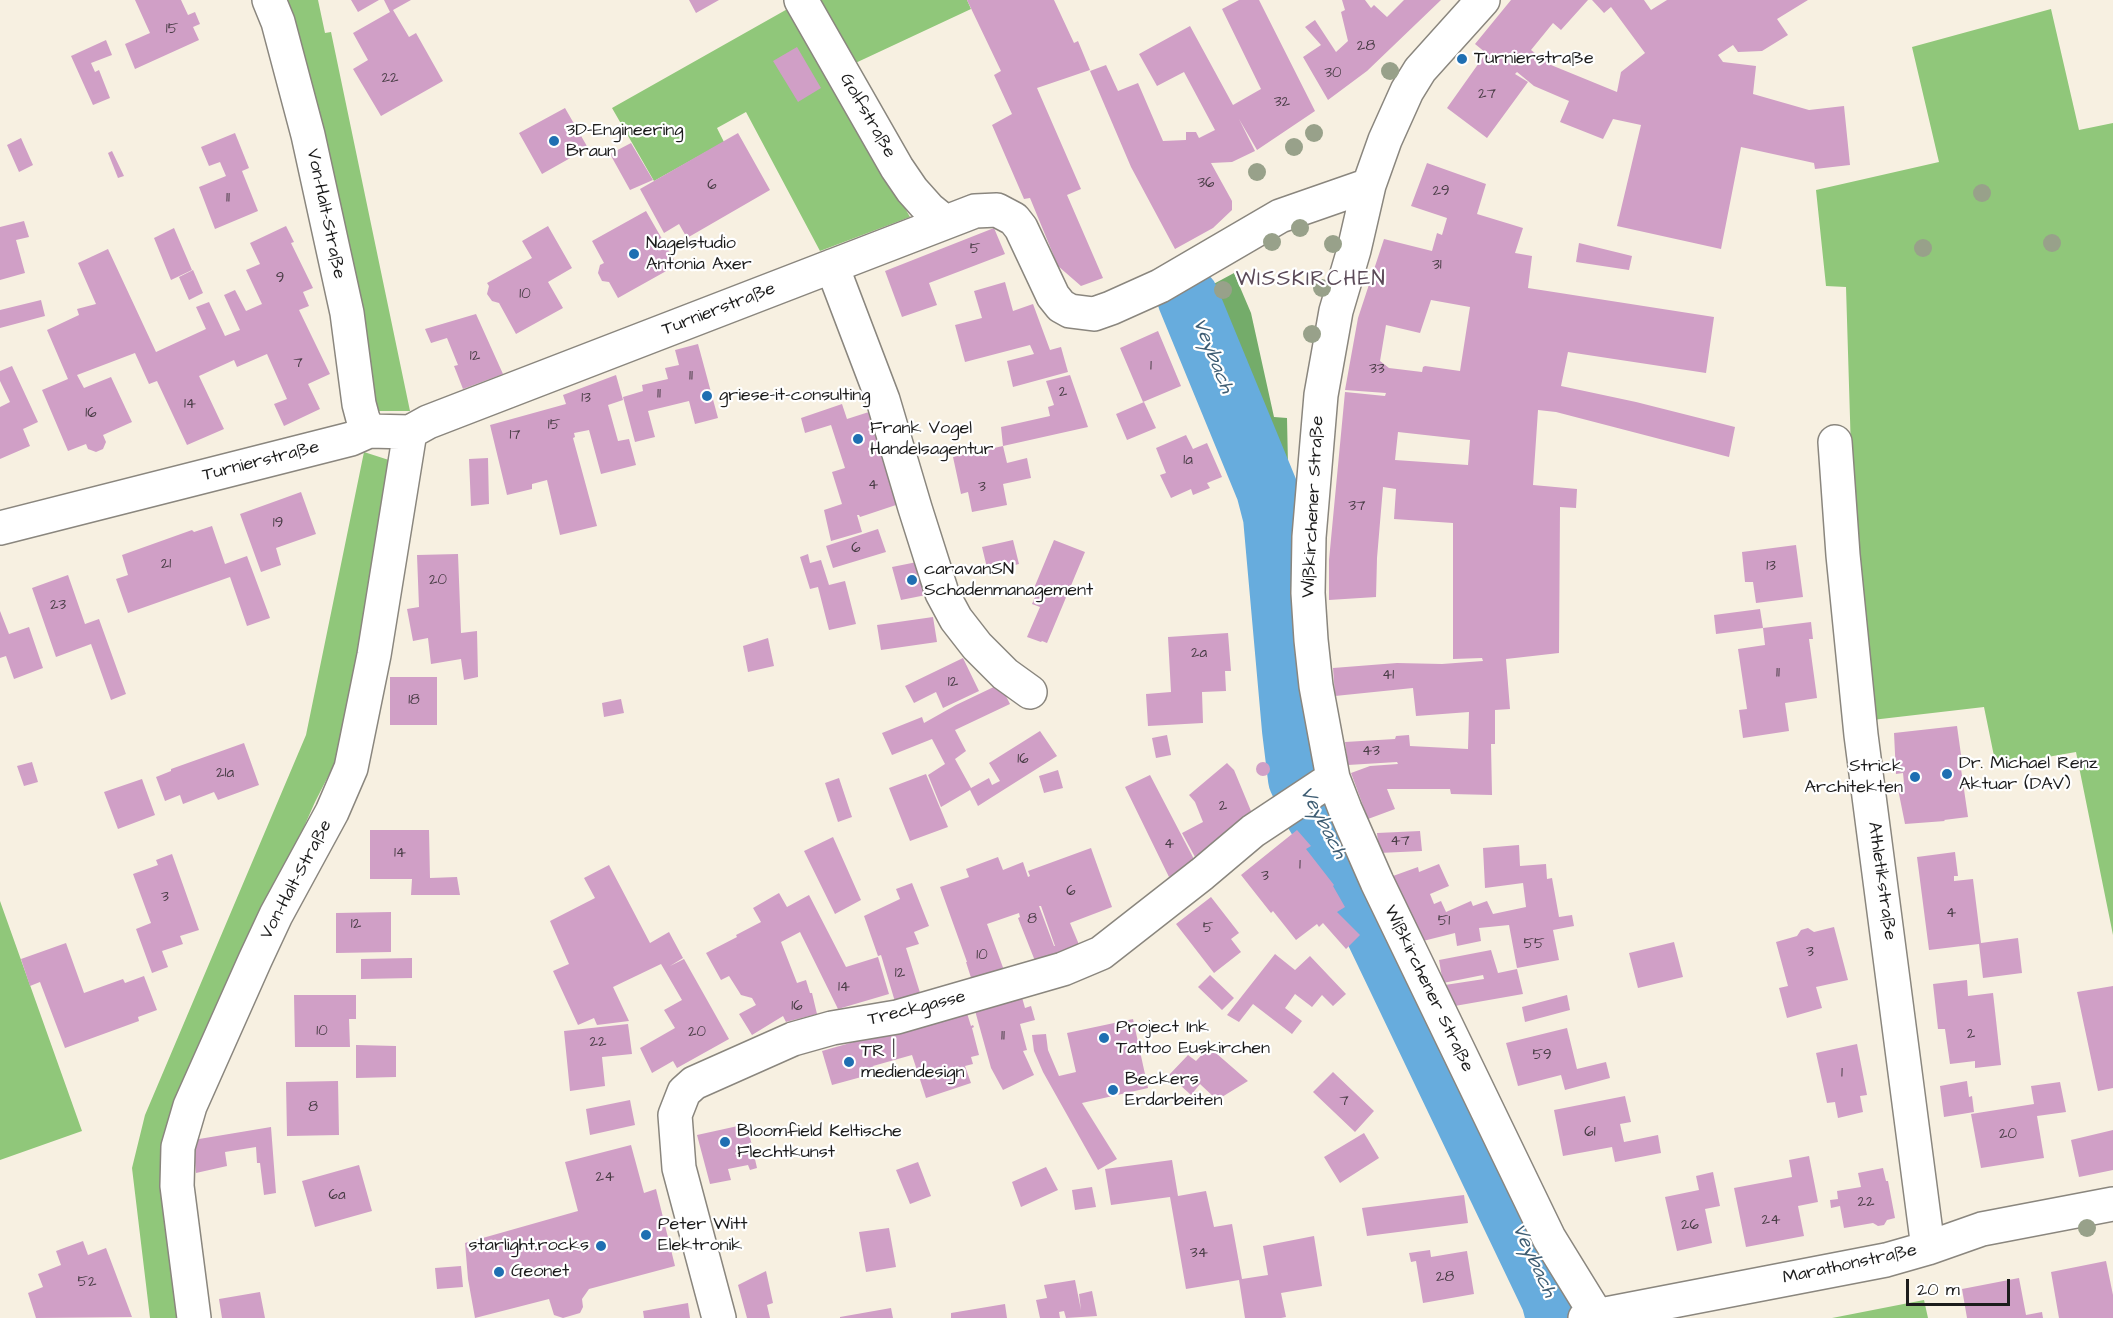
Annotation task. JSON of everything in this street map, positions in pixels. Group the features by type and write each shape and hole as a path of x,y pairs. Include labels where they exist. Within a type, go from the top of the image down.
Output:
{"street":[{"name":"Von-Halt-Straße","path":"269,0 278,22 308,135 346,313 359,405 369,431"},
{"name":"Golfstraße","path":"801,0 897,168 912,190 929,209 945,222"},
{"name":"Wißkirchener Straße","path":"1483,0 1420,70 1407,91 1385,140 1369,185 1354,250 1336,311 1321,395 1309,537 1308,593 1316,686 1314,791 1345,809 1377,882 1549,1238 1591,1317"},
{"name":"Turnierstraße","path":"0,528 351,439 369,431 406,432 975,211 987,209 1007,213 1021,228 1053,296 1061,306 1070,311 1094,314 1174,278 1280,216 1369,185"},
{"path":"832,266 883,400 942,593 956,619 977,646 1005,674 1030,692"},
{"name":"Von-Halt-Straße","path":"194,1318 177,1186 178,1147 190,1106 255,960 276,915 332,812 351,768 376,645 406,432"},
{"name":"Athletikstraße","path":"1835,442 1843,555 1861,735 1928,1248"},
{"name":"Treckgasse","path":"719,1318 679,1168 675,1115 684,1092 694,1083 793,1039 832,1028 897,1017 1063,969 1101,953 1253,831 1314,791"},
{"name":"Marathonstraße","path":"1591,1317 1886,1260 1982,1229 2113,1204"}],"green space":[{"path":"288,0 318,0 325,33 331,32 410,411 373,411 304,64"},
{"path":"812,0 967,0 971,9 849,66"},
{"path":"791,7 910,217 820,251 746,112 717,128 724,142 654,181 612,108"},
{"path":"2051,9 2079,130 2113,123 2113,935 2076,752 1996,766 1984,707 1872,720 1854,549 1846,287 1826,286 1816,190 1939,162 1912,47"},
{"path":"1234,273 1251,313 1274,417 1287,418 1288,466 1277,467 1263,460 1215,336 1195,294"},
{"path":"364,452 392,461 341,751 315,802 178,1111 181,1318 150,1318 132,1168 145,1115 306,735"},
{"path":"0,901 82,1131 0,1160"},
{"path":"1924,1300 1928,1318 1832,1318"}],"building":[{"path":"135,0 181,0 188,15 195,12 200,24 193,27 199,40 135,69 125,44 150,33"},
{"path":"351,0 379,0 358,12"},
{"path":"384,0 411,0 393,10 409,37 416,33 443,81 381,116 353,69 368,60 353,33 390,12"},
{"path":"689,0 719,0 696,13"},
{"path":"967,0 1054,0 1074,43 1078,41 1090,70 1037,88 1081,189 1067,195 1103,278 1081,286 1058,266 1030,198 1024,199 992,125 1012,114 994,75 1001,71"},
{"path":"1239,0 1259,0 1315,111 1257,150 1239,119 1255,151 1232,162 1211,163 1232,201 1232,210 1213,228 1175,249 1131,167 1090,71 1106,65 1118,91 1138,83 1163,141 1186,140 1186,132 1196,132 1199,138 1215,130 1184,72 1157,86 1139,54 1190,26 1233,105 1261,89 1222,9"},
{"path":"1342,0 1365,0 1371,8 1374,5 1387,17 1404,0 1441,0 1367,71 1328,100 1303,57 1321,45 1305,27 1315,20 1336,52 1348,41 1341,12 1345,10"},
{"path":"1511,0 1588,0 1561,30 1553,23 1531,50 1551,65 1617,92 1621,72 1645,53 1611,7 1604,13 1592,0 1644,0 1651,10 1667,0 1808,0 1777,19 1788,35 1762,51 1738,52 1733,45 1718,55 1723,62 1756,66 1753,94 1809,110 1844,106 1850,165 1815,169 1814,163 1741,147 1721,249 1617,226 1641,125 1613,119 1603,139 1560,122 1569,101 1534,86 1517,72 1515,74 1528,82 1487,138 1447,108 1486,53 1475,44"},
{"path":"106,40 112,55 91,63 95,72 99,70 110,98 93,105 71,56"},
{"path":"797,47 821,88 798,102 773,61"},
{"path":"565,108 588,148 542,174 519,133"},
{"path":"235,133 249,168 242,171 258,211 215,229 199,187 226,176 220,162 209,166 201,147"},
{"path":"738,133 770,190 687,238 679,224 664,233 640,189"},
{"path":"21,138 33,165 19,172 7,145"},
{"path":"631,143 653,180 630,190 610,154"},
{"path":"112,151 124,176 118,178 108,153"},
{"path":"1427,163 1486,184 1477,214 1523,228 1515,253 1532,256 1528,288 1714,317 1706,373 1568,352 1561,386 1735,427 1729,457 1556,412 1538,410 1533,485 1577,489 1576,508 1560,507 1559,653 1506,659 1510,709 1495,710 1495,744 1491,744 1492,795 1451,794 1450,789 1387,789 1395,809 1368,819 1351,773 1370,766 1398,764 1397,762 1348,765 1345,742 1395,739 1396,736 1409,735 1410,746 1468,749 1469,712 1416,716 1413,688 1335,696 1333,668 1397,663 1442,664 1483,661 1482,658 1453,659 1453,523 1394,519 1396,489 1383,487 1376,597 1329,600 1329,560 1345,392 1385,396 1386,393 1345,390 1358,318 1384,239 1432,251 1437,233 1442,235 1447,218 1411,206","holes":["1431,300 1470,307 1460,371 1425,366 1422,372 1389,368 1380,361 1386,325 1420,333","1398,432 1470,440 1468,465 1395,460"]},
{"path":"646,211 677,265 618,298 609,282 602,281 598,273 600,265 604,263 592,241"},
{"path":"24,221 29,237 16,240 25,273 0,280 0,227"},
{"path":"286,226 294,242 291,243 313,288 303,292 309,306 299,310 330,374 308,384 320,409 284,426 274,404 287,399 267,354 237,367 234,360 199,376 224,429 187,445 157,381 149,384 135,353 77,375 84,388 111,377 132,422 103,435 106,442 103,449 96,452 88,449 86,444 68,451 42,390 68,379 47,330 79,315 77,309 96,304 78,263 108,249 156,352 206,329 196,307 209,302 225,336 240,330 224,295 235,290 246,311 262,304 246,270 260,264 250,243"},
{"path":"548,226 572,268 548,282 563,308 516,334 499,303 492,301 487,294 489,286 487,283 532,258 522,241"},
{"path":"174,228 192,270 171,280 154,238"},
{"path":"994,228 1005,254 929,283 937,305 902,317 885,271"},
{"path":"1579,243 1632,256 1629,270 1576,262"},
{"path":"193,270 203,293 189,300 179,277"},
{"path":"1005,282 1013,311 1033,304 1050,350 1061,347 1068,372 1013,387 1007,361 1034,354 1030,345 965,362 955,325 982,318 974,291"},
{"path":"41,300 45,316 0,328 0,310"},
{"path":"476,314 503,374 463,389 454,366 458,365 447,338 431,343 425,329"},
{"path":"1158,331 1181,386 1143,402 1120,348"},
{"path":"698,344 718,418 695,424 689,401 648,411 655,437 635,442 623,397 643,391 642,385 668,379 665,368 679,365 675,350"},
{"path":"12,366 38,422 23,429 30,446 0,459 0,407 10,402 0,381 0,371"},
{"path":"616,375 623,400 608,405 618,441 629,439 636,465 601,474 589,430 574,433 573,438 597,526 560,535 547,480 532,484 532,489 507,495 490,425 566,404 563,395"},
{"path":"1070,375 1088,427 1003,446 1001,427 1050,416 1048,407 1054,405 1046,381"},
{"path":"1144,402 1156,428 1127,440 1116,414"},
{"path":"842,404 847,419 872,411 902,503 860,517 857,515 862,532 831,541 824,510 842,504 832,472 845,468 831,425 805,433 801,418"},
{"path":"1186,435 1193,449 1207,443 1222,477 1207,483 1210,488 1193,495 1191,489 1171,498 1160,475 1166,473 1156,448"},
{"path":"1003,446 1007,463 1027,458 1031,478 1003,484 1007,505 972,512 968,492 961,494 953,457"},
{"path":"488,458 489,504 471,506 469,459"},
{"path":"301,492 316,534 276,548 281,565 261,572 240,514"},
{"path":"212,526 225,564 247,556 270,618 247,626 230,577 128,613 116,579 128,575 122,555 192,530 194,532"},
{"path":"878,529 886,552 833,568 826,546"},
{"path":"1013,540 1019,564 988,572 982,547"},
{"path":"1054,540 1085,552 1047,643 1027,637 1040,607 1032,604 1036,595 1032,593"},
{"path":"1796,545 1803,597 1756,603 1753,582 1745,582 1742,552"},
{"path":"458,554 461,633 477,631 478,677 464,680 461,659 431,664 428,638 413,641 407,609 419,607 417,555"},
{"path":"808,554 810,563 821,560 829,585 845,581 856,624 829,630 818,587 810,589 800,557"},
{"path":"922,561 931,594 901,600 892,567"},
{"path":"68,575 85,624 99,619 126,694 111,700 91,644 56,657 32,588"},
{"path":"1760,609 1763,628 1716,634 1714,615"},
{"path":"0,611 9,634 29,627 43,668 14,679 6,656 0,658"},
{"path":"933,617 937,642 881,650 877,625"},
{"path":"1811,622 1813,639 1809,639 1817,698 1785,703 1789,731 1743,738 1739,710 1747,709 1738,649 1765,645 1763,628"},
{"path":"1228,633 1231,671 1225,671 1226,691 1202,692 1203,723 1148,726 1146,694 1171,692 1168,637"},
{"path":"768,638 774,666 748,672 743,646"},
{"path":"963,658 979,691 943,708 936,692 914,703 905,686"},
{"path":"390,677 437,677 437,725 390,725"},
{"path":"1000,684 1010,704 955,730 966,751 955,759 971,788 989,778 992,785 1000,781 989,763 1040,731 1057,756 978,806 970,790 941,807 928,775 945,764 932,739 892,755 882,733 922,717 924,723"},
{"path":"621,699 624,713 604,717 602,703"},
{"path":"1957,726 1968,817 1905,824 1897,784 1904,783 1903,773 1896,774 1894,733"},
{"path":"1167,735 1171,755 1156,758 1152,738"},
{"path":"244,743 259,785 218,800 214,792 183,804 180,795 165,801 156,777 171,769"},
{"path":"32,762 38,782 24,786 17,766"},
{"path":"1260,762 1266,762 1270,769 1266,776 1260,776 1256,772 1256,766"},
{"path":"1227,763 1234,770 1251,811 1195,857 1182,833 1203,822 1195,802 1189,795"},
{"path":"1058,770 1063,788 1044,793 1039,776"},
{"path":"926,774 948,827 910,841 889,788"},
{"path":"1150,775 1196,863 1169,877 1125,787"},
{"path":"839,778 852,817 838,822 825,783"},
{"path":"142,779 155,815 118,829 104,792"},
{"path":"370,830 429,830 430,878 457,877 460,895 411,895 412,879 370,879"},
{"path":"1297,830 1311,846 1306,849 1334,885 1345,907 1337,912 1360,935 1346,949 1323,923 1319,927 1317,924 1296,940 1241,875"},
{"path":"1420,831 1422,851 1379,853 1377,833"},
{"path":"833,837 861,900 835,914 804,851"},
{"path":"1519,845 1520,866 1546,864 1547,879 1552,878 1559,917 1572,915 1574,926 1553,930 1559,960 1517,968 1509,925 1479,928 1481,941 1457,946 1455,933 1423,941 1393,876 1418,867 1419,872 1439,864 1449,886 1430,894 1434,904 1441,901 1446,912 1471,901 1473,906 1487,901 1493,914 1526,907 1523,883 1485,888 1483,848"},
{"path":"1091,848 1112,907 1070,923 1080,947 1037,966 1018,918 1019,913 987,924 1005,973 973,984 940,887 969,877 966,869 998,857 1003,870 1023,862 1028,877 1030,876 1028,871","holes":["1039,906 1041,906 1055,946"]},
{"path":"1955,852 1958,876 1954,876 1954,881 1973,879 1981,943 2018,938 2022,973 1983,978 1979,944 1929,950 1917,857"},
{"path":"172,854 199,930 180,936 183,944 162,951 168,967 152,973 136,929 151,923 133,874 158,865 156,860"},
{"path":"609,865 650,943 669,932 683,958 670,966 684,959 729,1039 677,1068 673,1061 652,1073 640,1048 675,1028 664,1010 682,1000 661,964 613,987 629,1021 597,1025 594,1018 578,1025 553,971 569,964 550,921 595,898 584,878"},
{"path":"912,883 929,926 914,932 919,944 906,948 922,999 896,1005 881,955 878,956 864,916 900,899 896,889"},
{"path":"779,893 787,907 809,895 846,967 878,957 889,994 838,1009 800,932 781,942 797,983 806,980 817,1014 786,1022 783,1016 752,1035 739,1014 756,1005 752,998 741,995 729,976 721,980 706,953 761,922 753,908"},
{"path":"1211,897 1239,933 1231,939 1241,952 1214,973 1176,924"},
{"path":"391,912 391,952 336,953 336,913"},
{"path":"1834,927 1848,980 1816,987 1822,1008 1787,1018 1779,988 1788,986 1776,942 1797,936 1801,930 1808,928 1814,932"},
{"path":"1674,942 1683,977 1638,988 1629,953"},
{"path":"66,943 84,993 123,979 125,983 144,976 157,1010 138,1017 139,1021 65,1048 40,982 30,986 21,959"},
{"path":"1491,950 1498,973 1517,969 1523,994 1449,1007 1445,985 1484,979 1483,975 1443,983 1439,960"},
{"path":"1275,954 1295,970 1310,956 1346,994 1333,1006 1322,995 1312,1007 1295,994 1285,1008 1302,1021 1292,1034 1253,1004 1239,1022 1227,1015"},
{"path":"412,958 412,978 361,979 361,959"},
{"path":"1210,975 1234,998 1222,1010 1198,987"},
{"path":"1967,980 1968,996 1993,993 2001,1065 1975,1068 1975,1061 1950,1064 1945,1029 1938,1029 1933,984"},
{"path":"2113,986 2113,1088 2098,1091 2077,992"},
{"path":"1021,994 1025,1008 1031,1006 1035,1020 1020,1024 1027,1050 1023,1051 1034,1075 1003,1090 991,1068 974,1007"},
{"path":"294,995 356,995 356,1019 349,1019 350,1047 295,1047"},
{"path":"1567,995 1570,1010 1525,1022 1522,1007"},
{"path":"966,1010 971,1026 974,1027 972,1028 979,1055 971,1057 973,1064 965,1066 971,1083 926,1098 912,1055 873,1066 876,1073 832,1085 822,1051"},
{"path":"1133,1019 1148,1088 1082,1103 1117,1159 1098,1170 1043,1072 1034,1051 1032,1035 1046,1034 1048,1050 1059,1076 1076,1072 1067,1033"},
{"path":"628,1024 632,1054 602,1057 605,1086 570,1091 564,1031"},
{"path":"1567,1028 1577,1069 1606,1062 1610,1078 1565,1090 1561,1075 1518,1086 1506,1043"},
{"path":"1857,1044 1867,1095 1860,1096 1863,1112 1838,1118 1835,1102 1827,1103 1816,1053"},
{"path":"356,1045 396,1046 396,1077 356,1078"},
{"path":"1209,1047 1248,1081 1217,1100 1200,1084 1191,1095 1169,1075 1188,1055 1196,1061"},
{"path":"1333,1072 1374,1111 1355,1132 1313,1092"},
{"path":"338,1081 339,1135 287,1136 286,1082"},
{"path":"1967,1081 1974,1112 1944,1117 1940,1086"},
{"path":"2060,1082 2066,1112 2037,1116 2044,1158 1981,1168 1971,1114 2034,1104 2031,1086"},
{"path":"1625,1096 1631,1122 1620,1124 1624,1142 1658,1135 1661,1153 1615,1162 1612,1147 1563,1156 1554,1110"},
{"path":"630,1100 635,1125 590,1135 586,1109"},
{"path":"747,1124 757,1168 750,1170 748,1165 728,1169 731,1180 710,1184 697,1135"},
{"path":"271,1127 276,1193 264,1195 256,1147 225,1152 227,1166 196,1173 193,1140"},
{"path":"2113,1130 2113,1170 2079,1177 2071,1140"},
{"path":"1364,1133 1379,1158 1340,1183 1324,1157"},
{"path":"631,1145 644,1193 656,1189 675,1266 589,1289 582,1299 583,1307 580,1313 563,1318 554,1315 549,1299 475,1318 465,1243 578,1211 565,1162"},
{"path":"1809,1156 1818,1202 1798,1206 1804,1236 1746,1247 1734,1188 1792,1177 1789,1160"},
{"path":"1172,1160 1178,1196 1206,1191 1214,1227 1232,1224 1242,1279 1268,1275 1263,1246 1314,1236 1322,1286 1281,1293 1286,1317 1281,1318 1245,1318 1239,1280 1186,1289 1170,1197 1111,1205 1105,1169"},
{"path":"918,1162 931,1196 910,1204 896,1170"},
{"path":"359,1165 372,1211 315,1227 302,1181"},
{"path":"1046,1167 1058,1190 1021,1207 1012,1182"},
{"path":"1883,1168 1886,1181 1888,1181 1895,1218 1887,1220 1884,1225 1878,1226 1873,1223 1844,1228 1840,1206 1831,1208 1830,1200 1838,1199 1837,1191 1861,1187 1858,1173"},
{"path":"1713,1172 1720,1206 1705,1209 1712,1243 1677,1251 1665,1197 1699,1190 1696,1176"},
{"path":"1092,1187 1096,1207 1075,1210 1072,1190"},
{"path":"1464,1195 1468,1223 1367,1236 1362,1208"},
{"path":"889,1228 896,1267 866,1272 859,1232"},
{"path":"83,1241 88,1255 106,1248 132,1317 36,1318 28,1293 43,1287 38,1274 61,1265 56,1251"},
{"path":"1430,1250 1431,1257 1467,1251 1474,1294 1423,1303 1416,1261 1411,1262 1409,1253"},
{"path":"2106,1261 2113,1295 2113,1318 2059,1318 2051,1272"},
{"path":"461,1266 463,1287 437,1289 435,1268"},
{"path":"766,1271 773,1303 767,1305 770,1318 747,1318 738,1285"},
{"path":"2019,1278 2026,1315 2042,1312 2043,1318 1967,1318 1962,1289"},
{"path":"1075,1280 1081,1310 1079,1294 1092,1291 1097,1316 1066,1318 1064,1311 1059,1312 1060,1318 1040,1318 1036,1300 1047,1298 1044,1285"},
{"path":"260,1292 265,1318 222,1318 219,1299"},
{"path":"688,1303 690,1318 644,1318 643,1311"},
{"path":"1005,1304 1007,1318 951,1318 951,1313"},
{"path":"891,1308 893,1318 840,1318 840,1317"}],"waterway":[{"name":"Veybach","path":"1188,298 1267,490 1274,517 1299,779 1314,811 1334,844 1552,1299 1557,1318"}],"place":[{"name":"Turnierstraße","path":"1462,59"},
{"name":"3D-Engineering Braun","path":"554,141"},
{"name":"Nagelstudio Antonia Axer","path":"634,254"},
{"name":"griese-it-consulting","path":"707,396"},
{"name":"Frank Vogel Handelsagentur","path":"858,439"},
{"name":"caravanSN Schadenmanagement","path":"912,580"},
{"name":"Dr. Michael Renz Aktuar (DAV)","path":"1947,774"},
{"name":"Strick Architekten","path":"1915,777"},
{"name":"Project Ink Tattoo Euskirchen","path":"1104,1038"},
{"name":"TR | mediendesign","path":"849,1062"},
{"name":"Beckers Erdarbeiten","path":"1113,1090"},
{"name":"Bloomfield Keltische Flechtkunst","path":"725,1142"},
{"name":"Peter Witt Elektronik","path":"646,1235"},
{"name":"starlight.rocks","path":"601,1246"},
{"name":"Geonet","path":"499,1272"}],"district":[{"name":"WISSKIRCHEN","path":"1311,281"}]}
